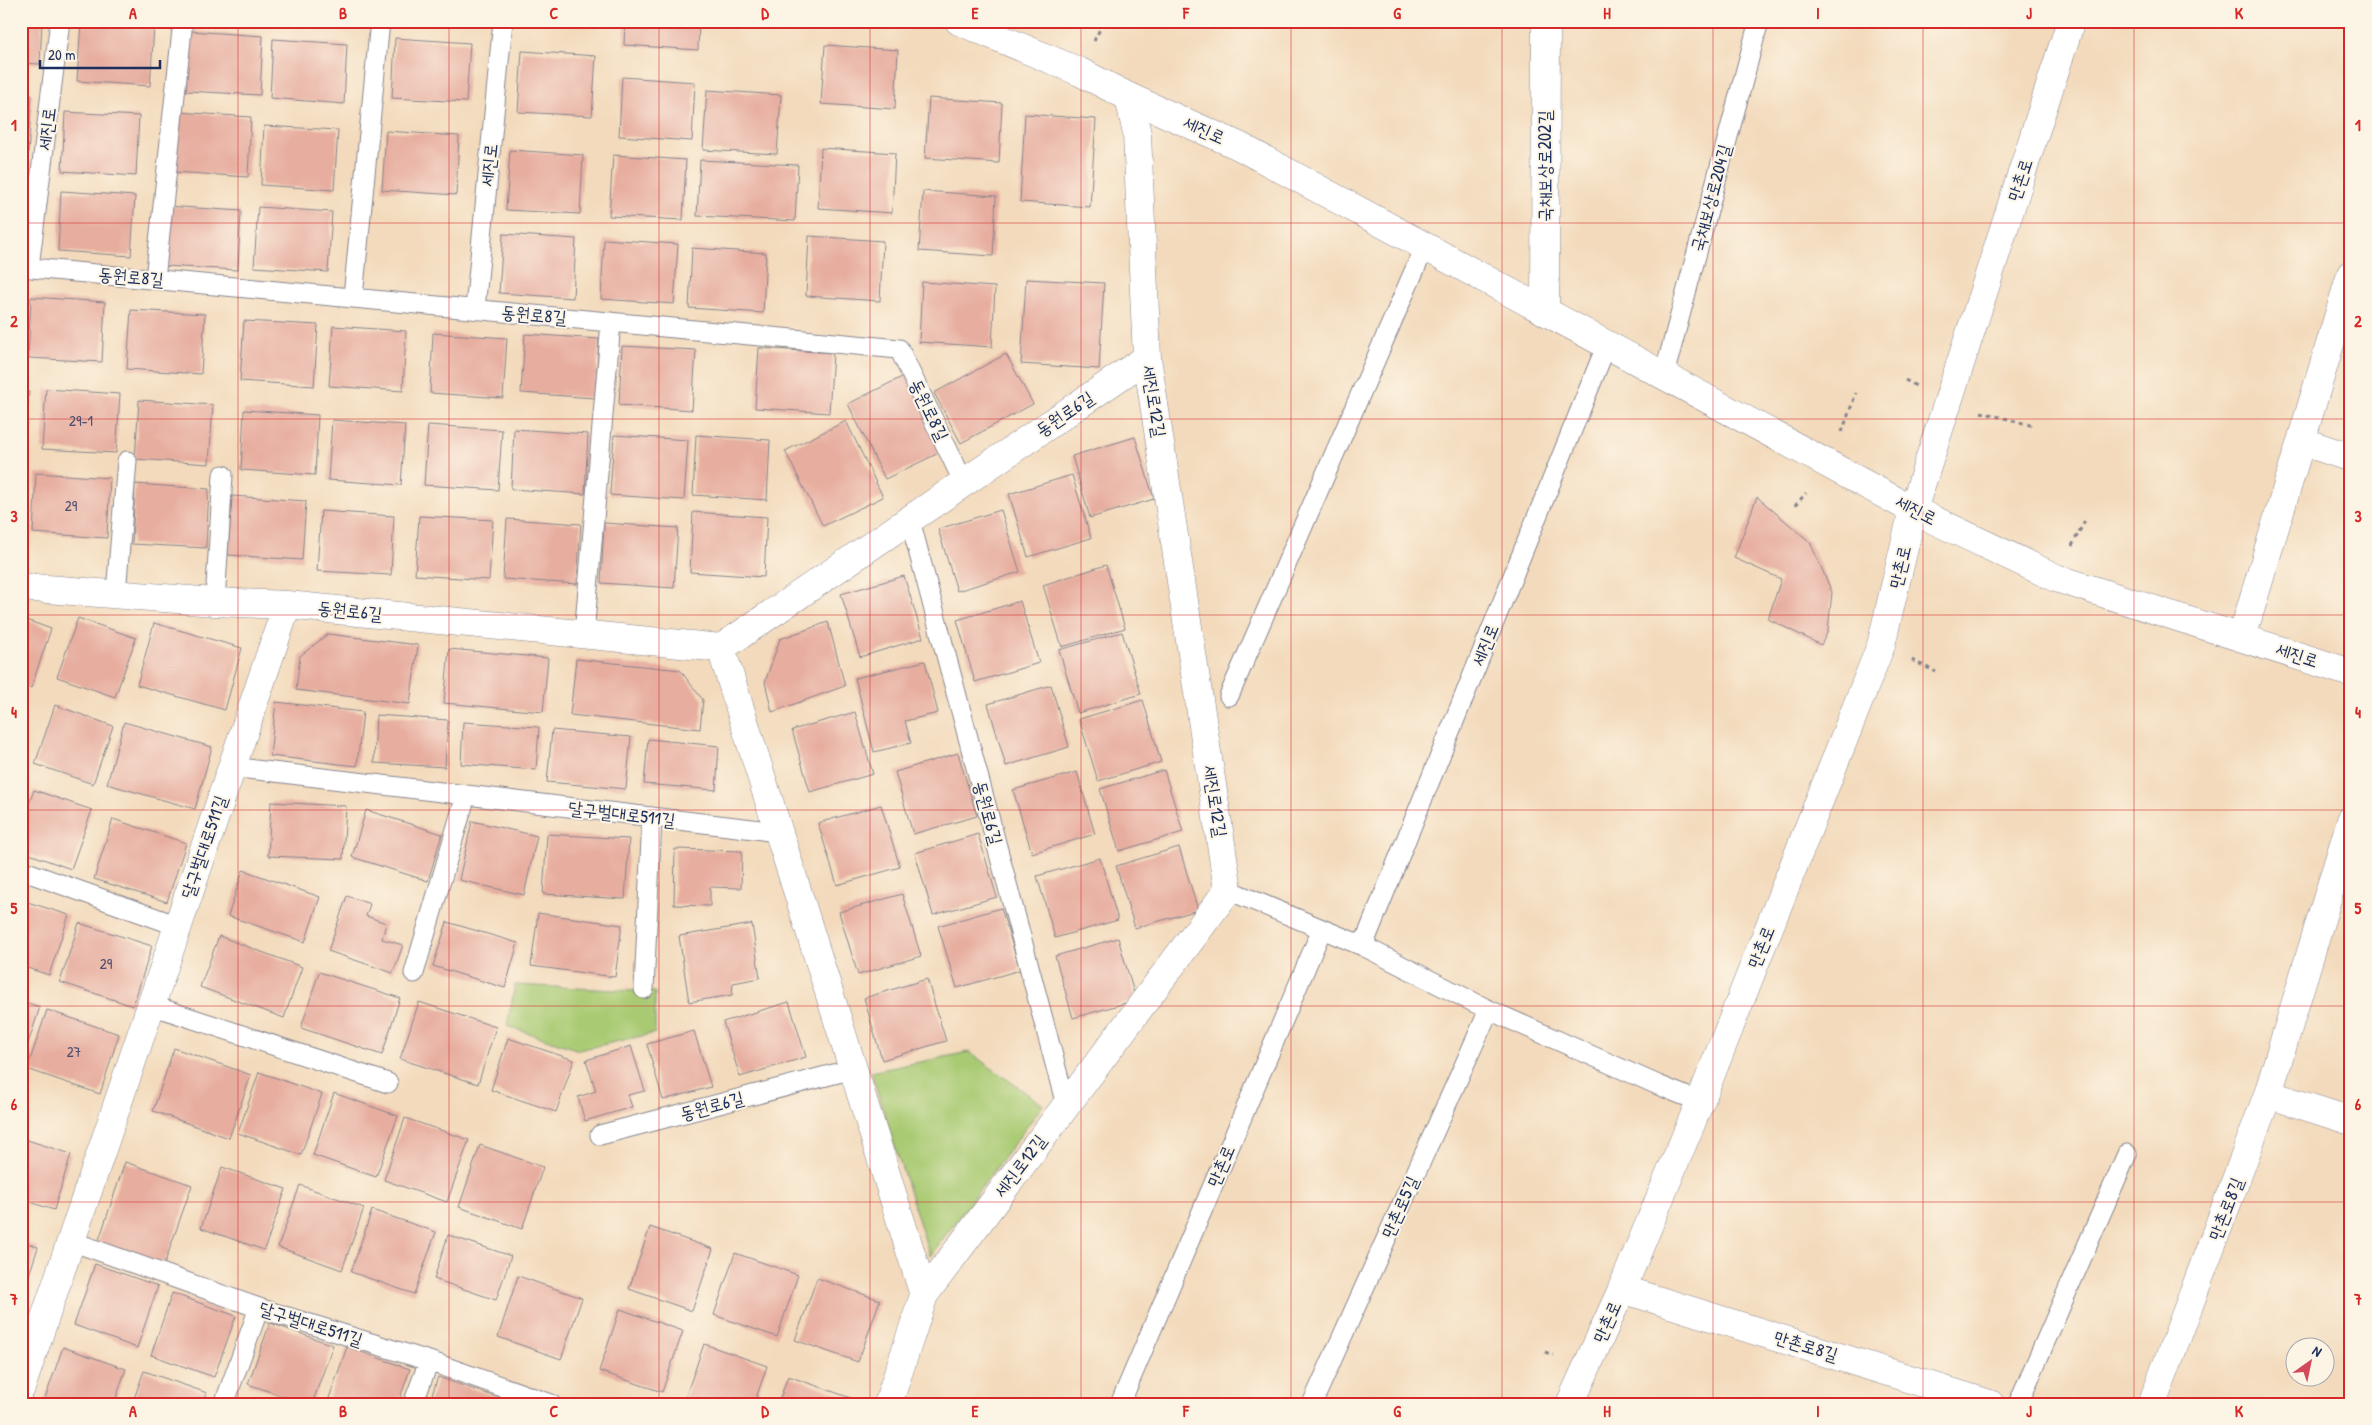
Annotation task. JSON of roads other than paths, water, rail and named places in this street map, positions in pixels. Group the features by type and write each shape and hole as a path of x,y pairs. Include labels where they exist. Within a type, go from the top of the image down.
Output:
{"street":[{"name":"국채보상로202길","path":"1545,311 1546,21"},
{"name":"만촌로","path":"1570,1404 1622,1289 1700,1102 1881,645 1913,510 2071,21"},
{"name":"세진로","path":"973,24 1239,146 1913,510 2056,578 2351,674"},
{"name":"세진로12길","path":"888,1404 924,1295 1228,890 1147,358 1137,134 1129,97"},
{"path":"2242,637 2351,274"},
{"name":"동원로6길","path":"21,587 215,602 286,605 721,648 1147,358"},
{"path":"2301,441 2351,458"},
{"name":"달구벌대로511길","path":"21,1388 286,605"},
{"path":"721,648 924,1295"},
{"name":"만촌로8길","path":"2152,1404 2268,1094 2351,820"},
{"path":"2268,1094 2351,1121"},
{"name":"만촌로8길","path":"1622,1289 1990,1404"}],"lane":[{"name":"세진로","path":"25,267 60,21"},
{"path":"155,279 183,21"},
{"path":"353,297 380,21"},
{"name":"세진로","path":"476,309 503,21"},
{"name":"국채보상로204길","path":"1664,375 1759,21"},
{"path":"1230,696 1425,246"},
{"name":"동원로8길","path":"25,267 899,348 964,483"},
{"path":"584,635 611,322"},
{"name":"세진로","path":"1363,946 1607,344"},
{"path":"116,593 127,461"},
{"path":"215,602 223,475"},
{"name":"동원로6길","path":"910,520 1066,1105"},
{"name":"달구벌대로511길","path":"231,767 778,832"},
{"path":"414,973 466,795"},
{"path":"644,989 652,817"},
{"path":"21,870 178,926"},
{"path":"1228,890 1363,946 1489,1010 1658,1086 1700,1102"},
{"name":"만촌로","path":"1120,1404 1322,929"},
{"path":"151,1005 388,1083"},
{"name":"만촌로5길","path":"1312,1404 1489,1010"},
{"name":"동원로6길","path":"600,1135 852,1069"},
{"path":"2018,1404 2127,1154"},
{"name":"달구벌대로511길","path":"71,1242 259,1308 429,1361 551,1404"},
{"path":"224,1404 259,1308"},
{"path":"413,1404 429,1361"}]}
